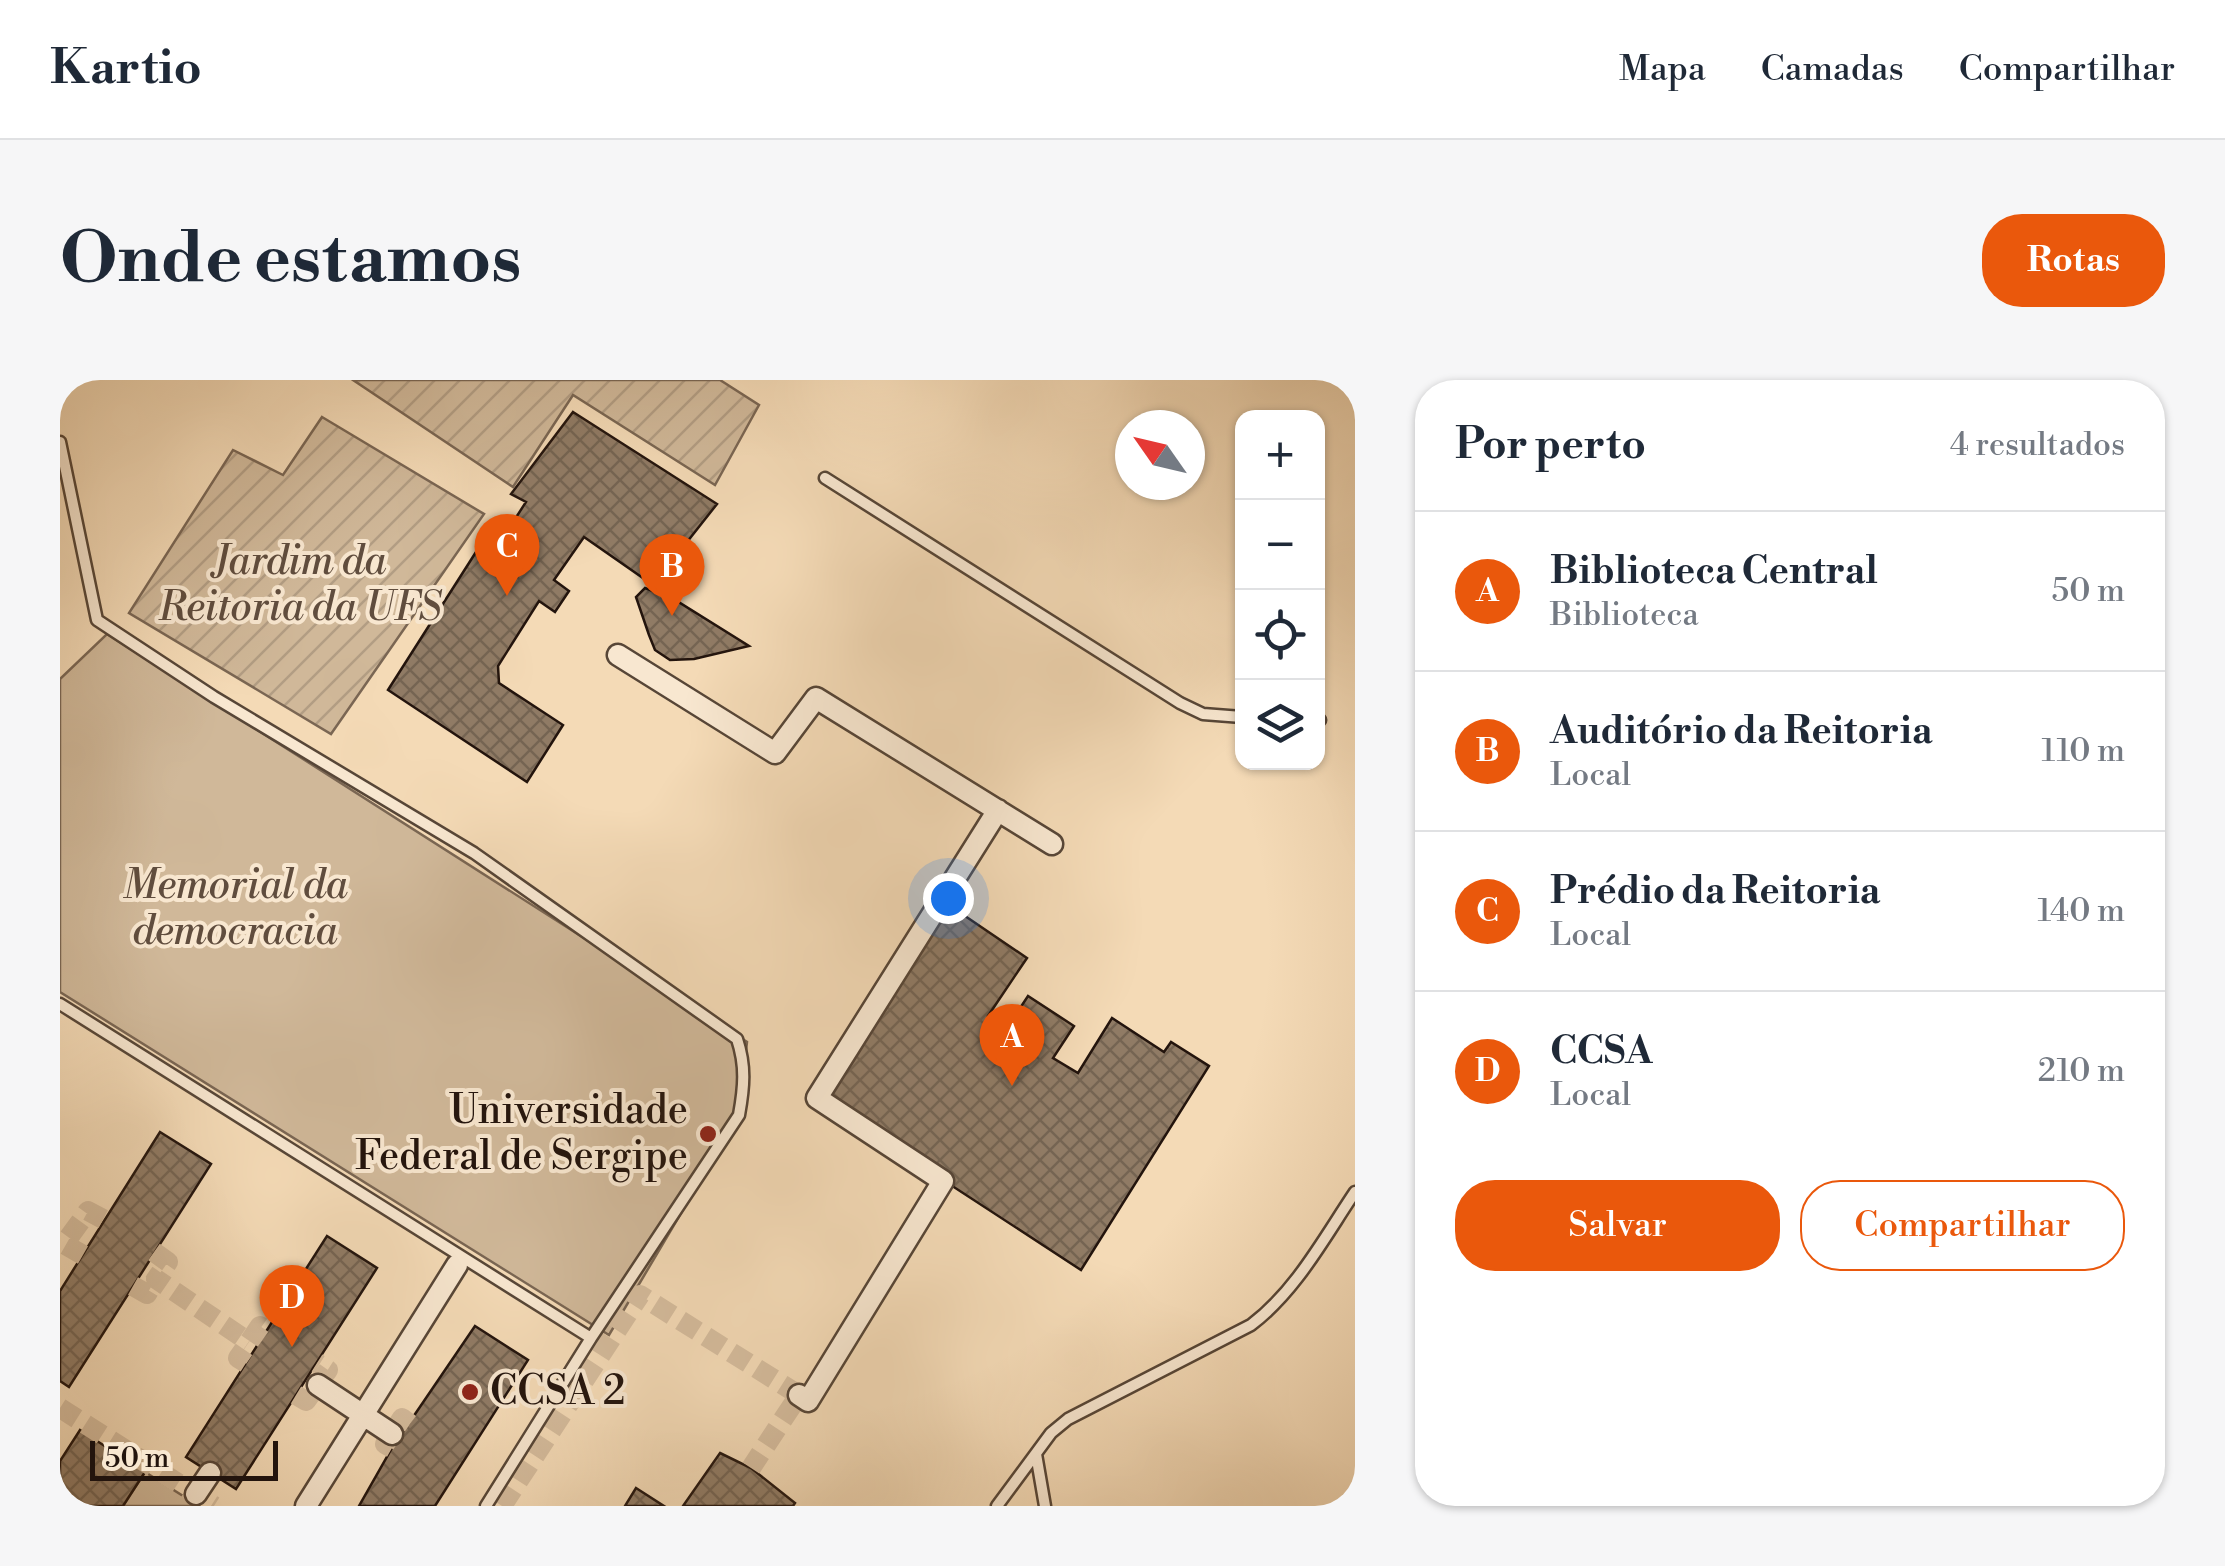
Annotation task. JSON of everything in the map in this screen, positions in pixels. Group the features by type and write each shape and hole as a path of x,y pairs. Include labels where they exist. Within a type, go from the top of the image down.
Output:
{"street":[{"path":"618,654 775,753 816,698 1052,844"},
{"path":"800,1395 808,1401 943,1181 817,1098 998,810"},
{"path":"306,1506 457,1265"},
{"path":"318,1385 392,1434"},
{"path":"196,1494 210,1472"}],"lane":[{"path":"60,442 98,620 214,697 474,853 737,1038 744,1084 738,1115 486,1506"},
{"path":"825,478 1180,703 1204,714 1235,716"},
{"path":"60,1004 591,1338"},
{"path":"1000,1505 1052,1433 1068,1419 1251,1326 1265,1315 1290,1288 1355,1192"},
{"path":"1036,1454 1046,1506"}],"green space":[{"path":"353,380 720,380 759,405 715,485 573,395 513,487"},
{"name":"Jardim da Reitoria da UFS","path":"322,417 484,514 331,734 129,613 233,450 283,475"},
{"name":"Memorial da democracia","path":"107,634 747,1042 739,1115 609,1335 60,992 60,679"},
{"path":"145,1472 199,1506 123,1506"}],"building":[{"path":"573,412 717,504 653,585 584,537 554,580 569,591 555,612 539,601 498,666 499,683 563,725 527,782 388,690 476,552 489,559 526,502 511,494"},
{"path":"645,588 672,598 749,646 694,659 670,660 655,650 649,635 636,597"},
{"path":"943,901 1027,958 988,1016 1007,1028 1028,996 1074,1026 1053,1058 1078,1073 1112,1018 1164,1052 1171,1042 1209,1066 1081,1270 819,1099"},
{"path":"160,1132 211,1164 69,1387 60,1381 60,1291"},
{"path":"327,1236 377,1268 236,1489 186,1457"},
{"name":"CCSA 2","path":"475,1326 528,1360 435,1506 359,1506 392,1448"},
{"path":"80,1430 145,1472 123,1506 60,1506 60,1461"},
{"path":"720,1453 751,1468 795,1503 793,1506 683,1506"},
{"path":"636,1488 664,1506 625,1506"}],"tunnel":[{"path":"83,1255 64,1244 88,1211 105,1220"},
{"path":"154,1252 168,1262 156,1279 249,1342"},
{"path":"133,1286 147,1294 156,1279"},
{"path":"502,1506 640,1295 799,1395 751,1468"},
{"path":"246,1363 238,1358 260,1326 267,1331"},
{"path":"296,1395 306,1401 328,1370 317,1363"},
{"path":"60,1408 214,1506"},
{"path":"392,1448 385,1444 402,1418 410,1424"}],"place":[{"name":"Prédio da Reitoria","path":"507,596"},
{"name":"Auditório da Reitoria","path":"672,616"},
{"name":"Biblioteca Central","path":"1012,1086"},
{"name":"Universidade Federal de Sergipe","path":"708,1134"},
{"name":"CCSA","path":"292,1347"},
{"name":"CCSA 2","path":"470,1392"}]}
